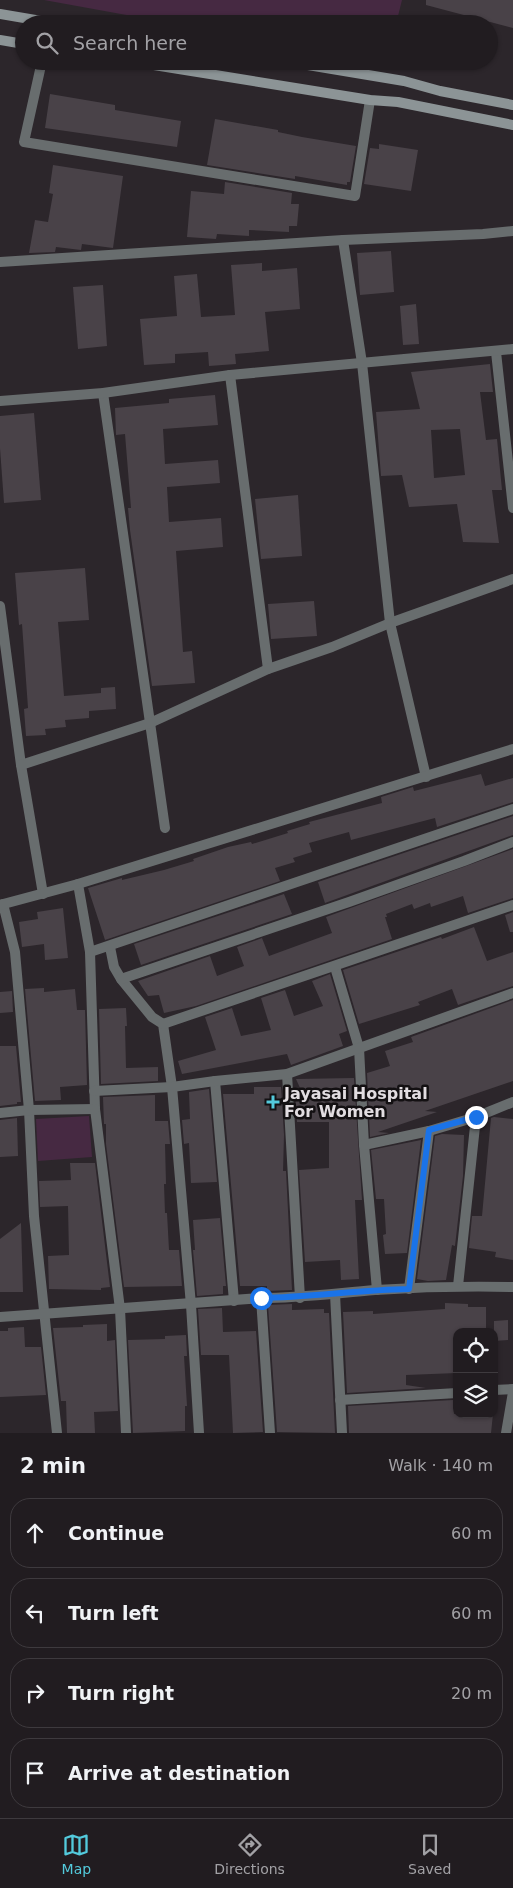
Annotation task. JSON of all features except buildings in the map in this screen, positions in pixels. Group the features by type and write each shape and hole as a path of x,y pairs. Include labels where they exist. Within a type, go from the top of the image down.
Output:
{"street":[{"path":"0,14 15,17"},
{"path":"0,40 15,42"},
{"path":"40,70 24,142 355,196 370,100"},
{"path":"185,70 370,100 398,102 513,125"},
{"path":"338,70 404,81 440,91 513,105"},
{"path":"0,262 513,231"},
{"path":"343,240 362,363 390,623 426,776"},
{"path":"0,401 103,393 230,375 513,349"},
{"path":"496,352 513,508"},
{"path":"230,375 268,669"},
{"path":"103,393 165,828"},
{"path":"21,765 150,723 268,669 513,579"},
{"path":"0,606 21,765 43,894"},
{"path":"57,1433 34,1216 29,1110 15,952 2,905 78,884 513,749"},
{"path":"90,952 110,947 513,809"},
{"path":"121,979 349,902 513,842"},
{"path":"78,884 90,952 95,1109 120,1309 126,1433"},
{"path":"163,1024 335,967 378,950 513,904"},
{"path":"110,947 114,967 121,979 152,1017 163,1024 172,1087 191,1304 199,1433"},
{"path":"335,967 360,1048 364,1145 377,1290"},
{"path":"94,1091 172,1087 287,1074 513,993"},
{"path":"287,1074 300,1298"},
{"path":"215,1081 234,1301"},
{"path":"364,1145 476,1117 513,1102"},
{"path":"0,1113 29,1110 95,1109"},
{"path":"458,1286 476,1117"},
{"path":"409,1289 429,1130"},
{"path":"0,1317 261,1298 300,1298 377,1290 458,1286 513,1287"},
{"path":"335,1294 342,1433"},
{"path":"261,1298 270,1433"},
{"path":"498,1390 513,1390 506,1433"},
{"path":"340,1400 453,1393"}],"shaded area":[{"path":"44,0 402,0 398,15 126,15"},
{"path":"89,1116 92,1157 38,1161 36,1119"}],"place":[{"name":"Jayasai Hospital For Women","path":"273,1102"}],"route":[{"path":"261,1298 300,1298 377,1290 409,1289 429,1130 476,1117"}]}
